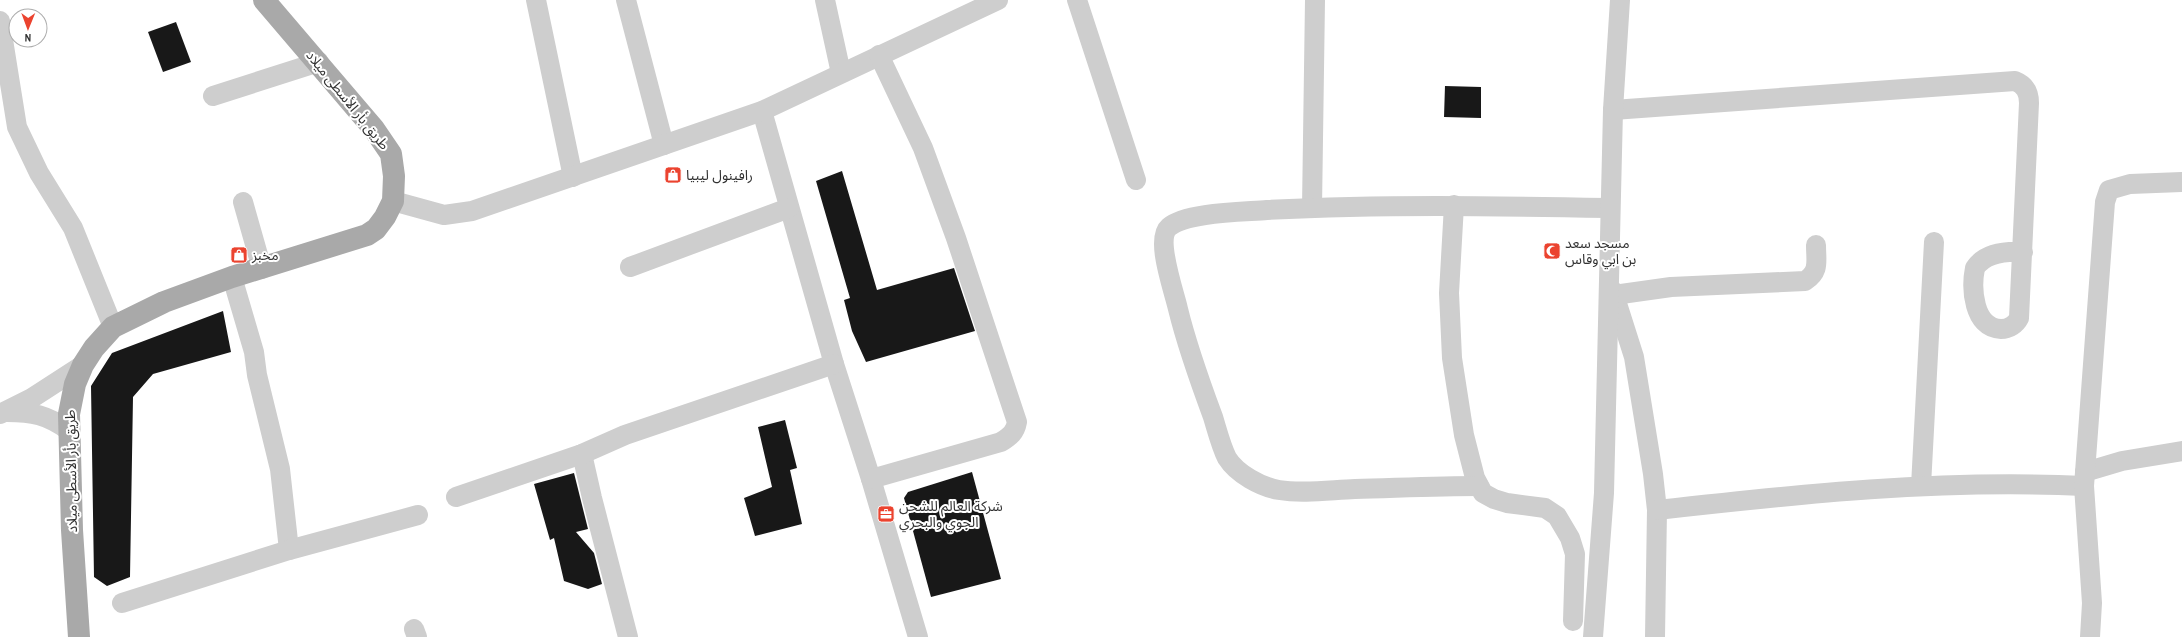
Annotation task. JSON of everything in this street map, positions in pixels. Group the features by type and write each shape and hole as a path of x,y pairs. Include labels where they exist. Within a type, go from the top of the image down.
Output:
{"main road":[{"name":"طريق بأر الأسطى ميلاد","path":"79,637 68,430 70,399 83,365 113,328 164,302 232,277 262,269 367,235 376,229 385,216 392,201 394,176 391,154 374,129 319,62 264,0"}],"street":[{"path":"536,0 573,177"},
{"path":"626,0 664,145"},
{"path":"825,0 841,73"},
{"path":"392,201 444,215 472,212 762,111 998,0"},
{"path":"1077,0 1136,180"},
{"path":"1312,208 1315,0"},
{"path":"1593,637 1604,493 1613,110 1620,0"},
{"path":"0,21 17,127 39,173 73,228 113,328"},
{"path":"871,479 1000,442 1011,436 1016,430 1017,422 956,238 923,148 879,55"},
{"path":"213,96 319,62"},
{"path":"1613,110 2015,81 2025,88 2029,95 2023,252"},
{"path":"762,111 834,364 871,479 918,637"},
{"path":"2090,637 2092,603 2085,479 2105,202 2109,190 2130,184 2182,182"},
{"path":"244,202 262,269"},
{"path":"1454,205 1449,293 1452,358 1464,435 1475,478 1483,493 1494,499 1507,503 1545,508 1557,516 1570,538 1575,554 1573,621"},
{"path":"1479,486 1279,490 1257,482 1237,469 1227,458 1199,379 1180,318 1165,257 1163,243 1164,233 1170,226 1184,220 1220,213 1312,208 1454,205 1610,208"},
{"path":"630,267 789,208"},
{"path":"1921,486 1934,242"},
{"path":"1614,295 1671,287 1805,281 1813,276 1816,268 1816,245"},
{"path":"1608,273 1614,295 1626,327 1638,378 1657,510 1655,637"},
{"path":"232,277 254,352 257,375 280,469 289,550"},
{"path":"456,498 582,454 625,434 834,364"},
{"path":"3,413 32,398 83,365"},
{"path":"3,413 29,412 42,415 68,430"},
{"path":"1657,510 1760,498 1921,486 2038,484 2085,479 2122,462 2182,451"},
{"path":"582,454 628,637"},
{"path":"122,603 289,550 418,515"}],"building":[{"path":"176,22 191,62 163,72 148,32"},
{"path":"1445,86 1481,87 1481,118 1444,117"},
{"path":"842,171 877,290 954,268 975,331 866,362 852,331 844,300 850,298 816,181"},
{"path":"223,311 231,352 153,374 133,397 130,577 107,586 94,577 91,386 112,353"},
{"path":"785,420 797,468 790,470 802,524 755,536 744,498 772,487 758,427"},
{"path":"972,472 1001,579 931,597 904,498 908,492"},
{"path":"574,473 588,529 576,532 594,553 602,584 588,589 564,581 554,538 550,540 534,484"}],"place":[{"name":"رافينول ليبيا","path":"673,175"},
{"name":"مسجد سعد بن ابي وقاس","path":"1552,251"},
{"name":"مخبز","path":"239,255"},
{"name":"شركة العالم للشحن الجوي والبحري","path":"886,514"}]}
